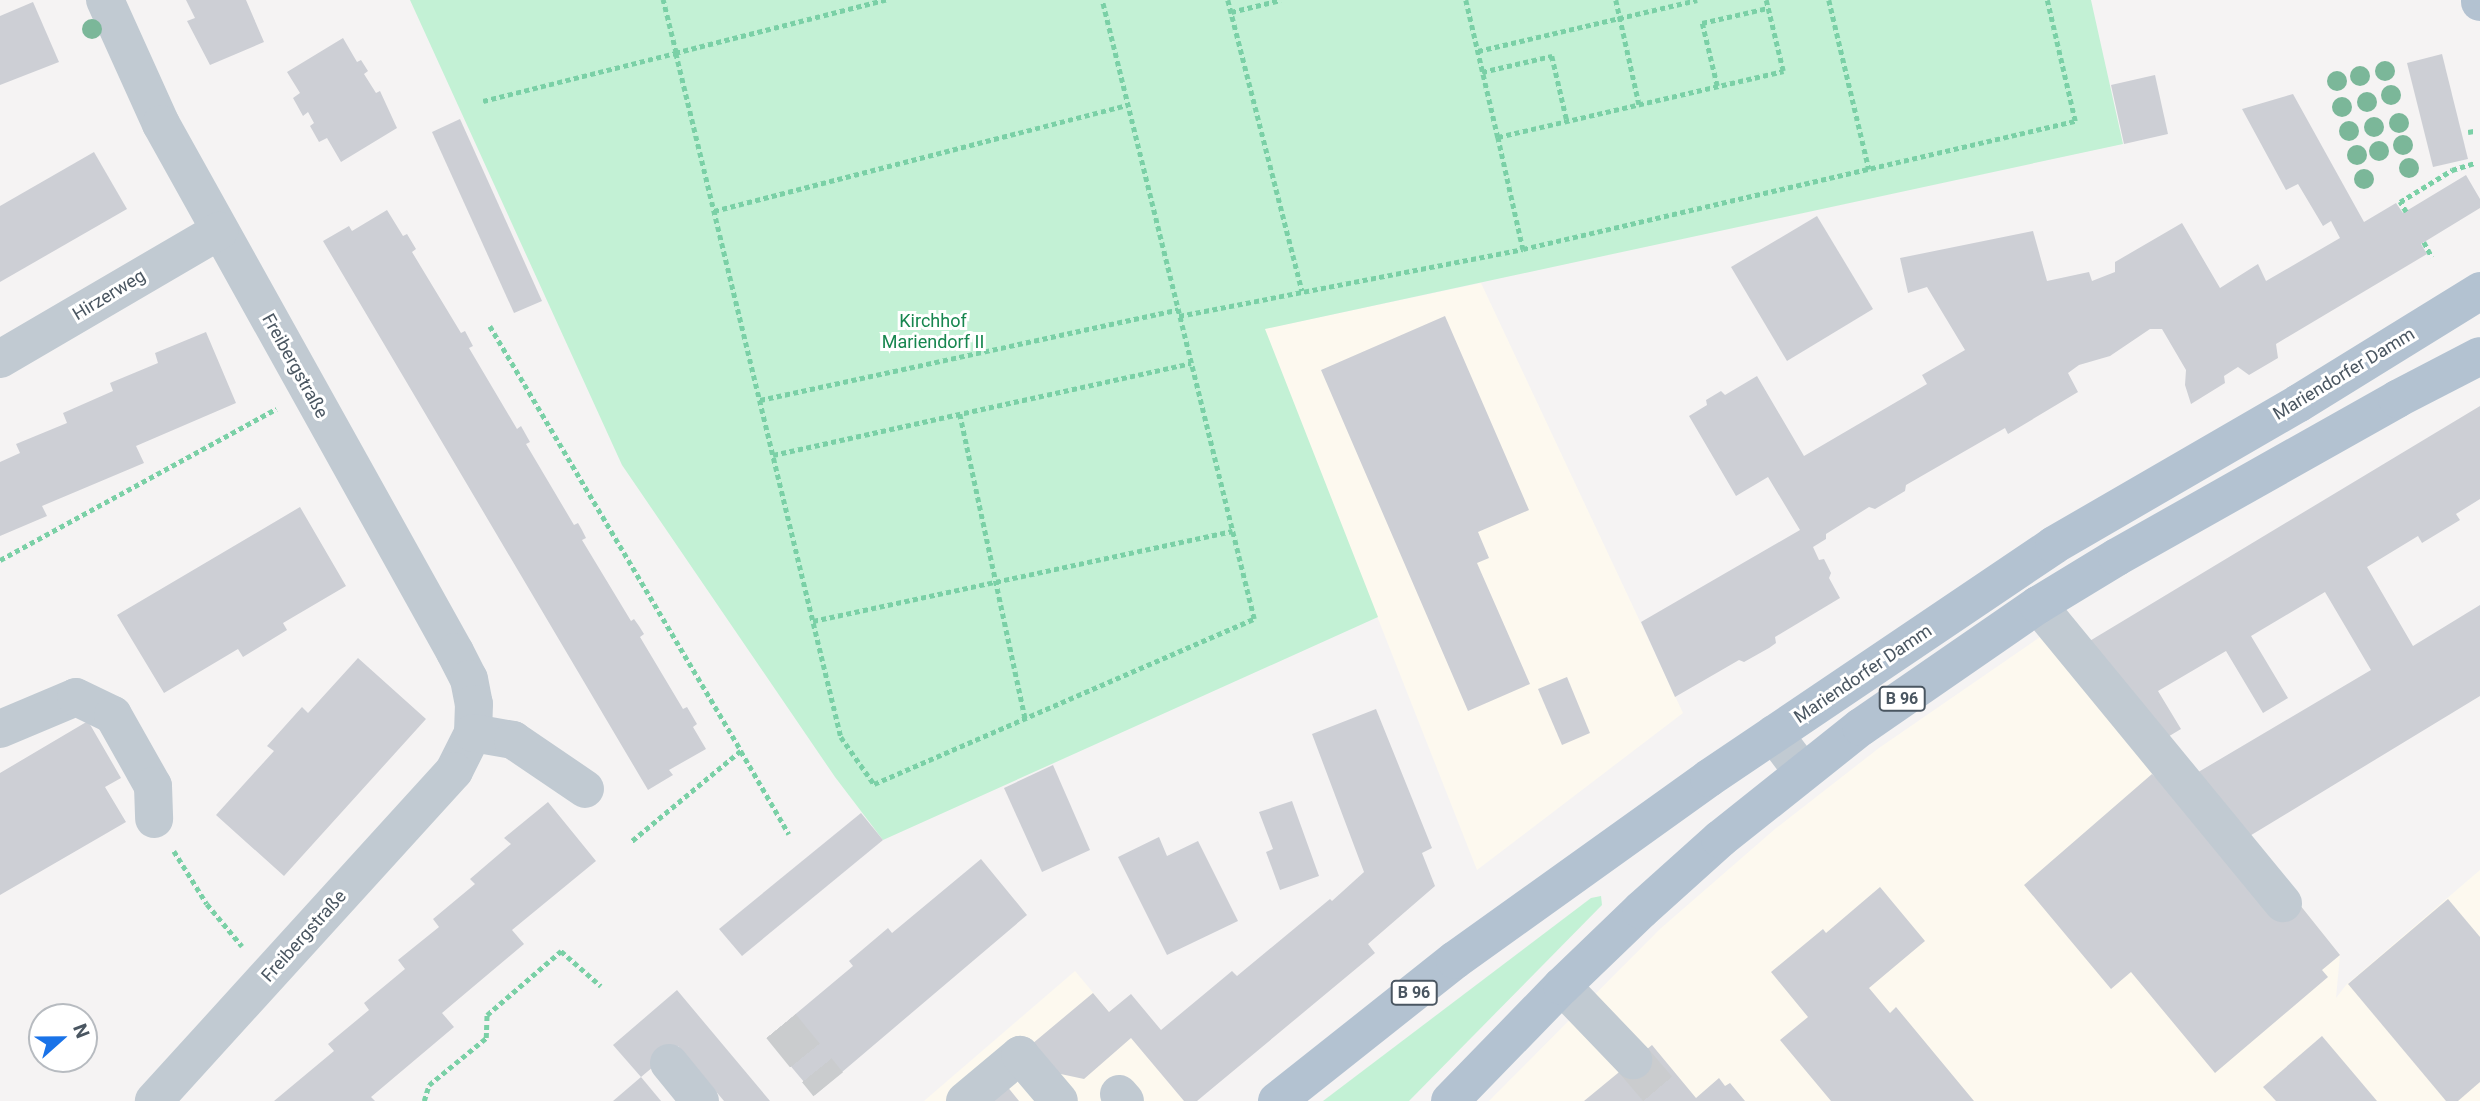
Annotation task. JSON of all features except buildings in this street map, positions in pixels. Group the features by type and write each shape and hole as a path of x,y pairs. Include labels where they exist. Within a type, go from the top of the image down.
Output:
{"main road":[{"name":"Mariendorfer Damm","path":"1277,1101 1455,960 1774,734 2054,545 2299,403 2480,291"},
{"name":"B 96","path":"1450,1101 1562,986 1710,848 1802,771 2038,605 2372,413 2480,356"}],"street":[{"name":"Freibergstraße","path":"105,0 161,124 460,661 469,679 474,704 473,733 454,771 154,1101"},
{"name":"Hirzerweg","path":"0,359 219,231"},
{"path":"2038,605 2283,904"},
{"path":"0,729 76,697 113,715 153,786 154,820"},
{"path":"473,733 513,740 585,789"},
{"path":"1774,734 1802,771"},
{"path":"1562,986 1633,1060"},
{"path":"965,1101 1020,1055 1044,1096"},
{"path":"668,1063 700,1101"}],"path":[{"path":"663,0 841,737 874,784 1254,619 1102,0"},
{"path":"483,101 886,0"},
{"path":"1228,0 1302,291"},
{"path":"1231,12 1282,0"},
{"path":"1466,0 1523,249"},
{"path":"1616,0 1639,104"},
{"path":"1478,51 1697,0"},
{"path":"1498,137 1783,71 1766,0"},
{"path":"1829,0 1869,169"},
{"path":"760,400 1179,313 1523,249 2075,121 2047,0"},
{"path":"1717,86 1702,23 1768,8"},
{"path":"1482,72 1552,56 1567,121"},
{"path":"714,211 1128,105"},
{"path":"2406,212 2400,202 2452,170 2475,163"},
{"path":"2424,242 2432,257"},
{"path":"490,326 789,834"},
{"path":"773,456 1191,363"},
{"path":"0,560 283,405"},
{"path":"960,414 1025,718"},
{"path":"813,621 1232,531"},
{"path":"630,843 741,751"},
{"path":"154,820 207,904 250,955"},
{"path":"424,1101 429,1085 486,1038 487,1015 561,951 601,986"}],"shaded area":[{"path":"1481,283 1683,713 1477,870 1264,329"},
{"path":"2056,626 2296,900 2340,955 2336,998 2346,985 2480,870 2480,1101 1489,1101 1660,929 1775,829 1879,748"},
{"path":"1075,971 1184,1101 924,1101"}],"green space":[{"name":"Kirchhof Mariendorf II","path":"410,0 2091,0 2123,144 1265,329 1378,617 883,840 835,777 622,465"},
{"path":"1601,896 1602,905 1409,1101 1323,1101 1591,898"}],"tunnel":[{"path":"781,1026 828,1084"},
{"path":"1633,1060 1668,1101"}]}
